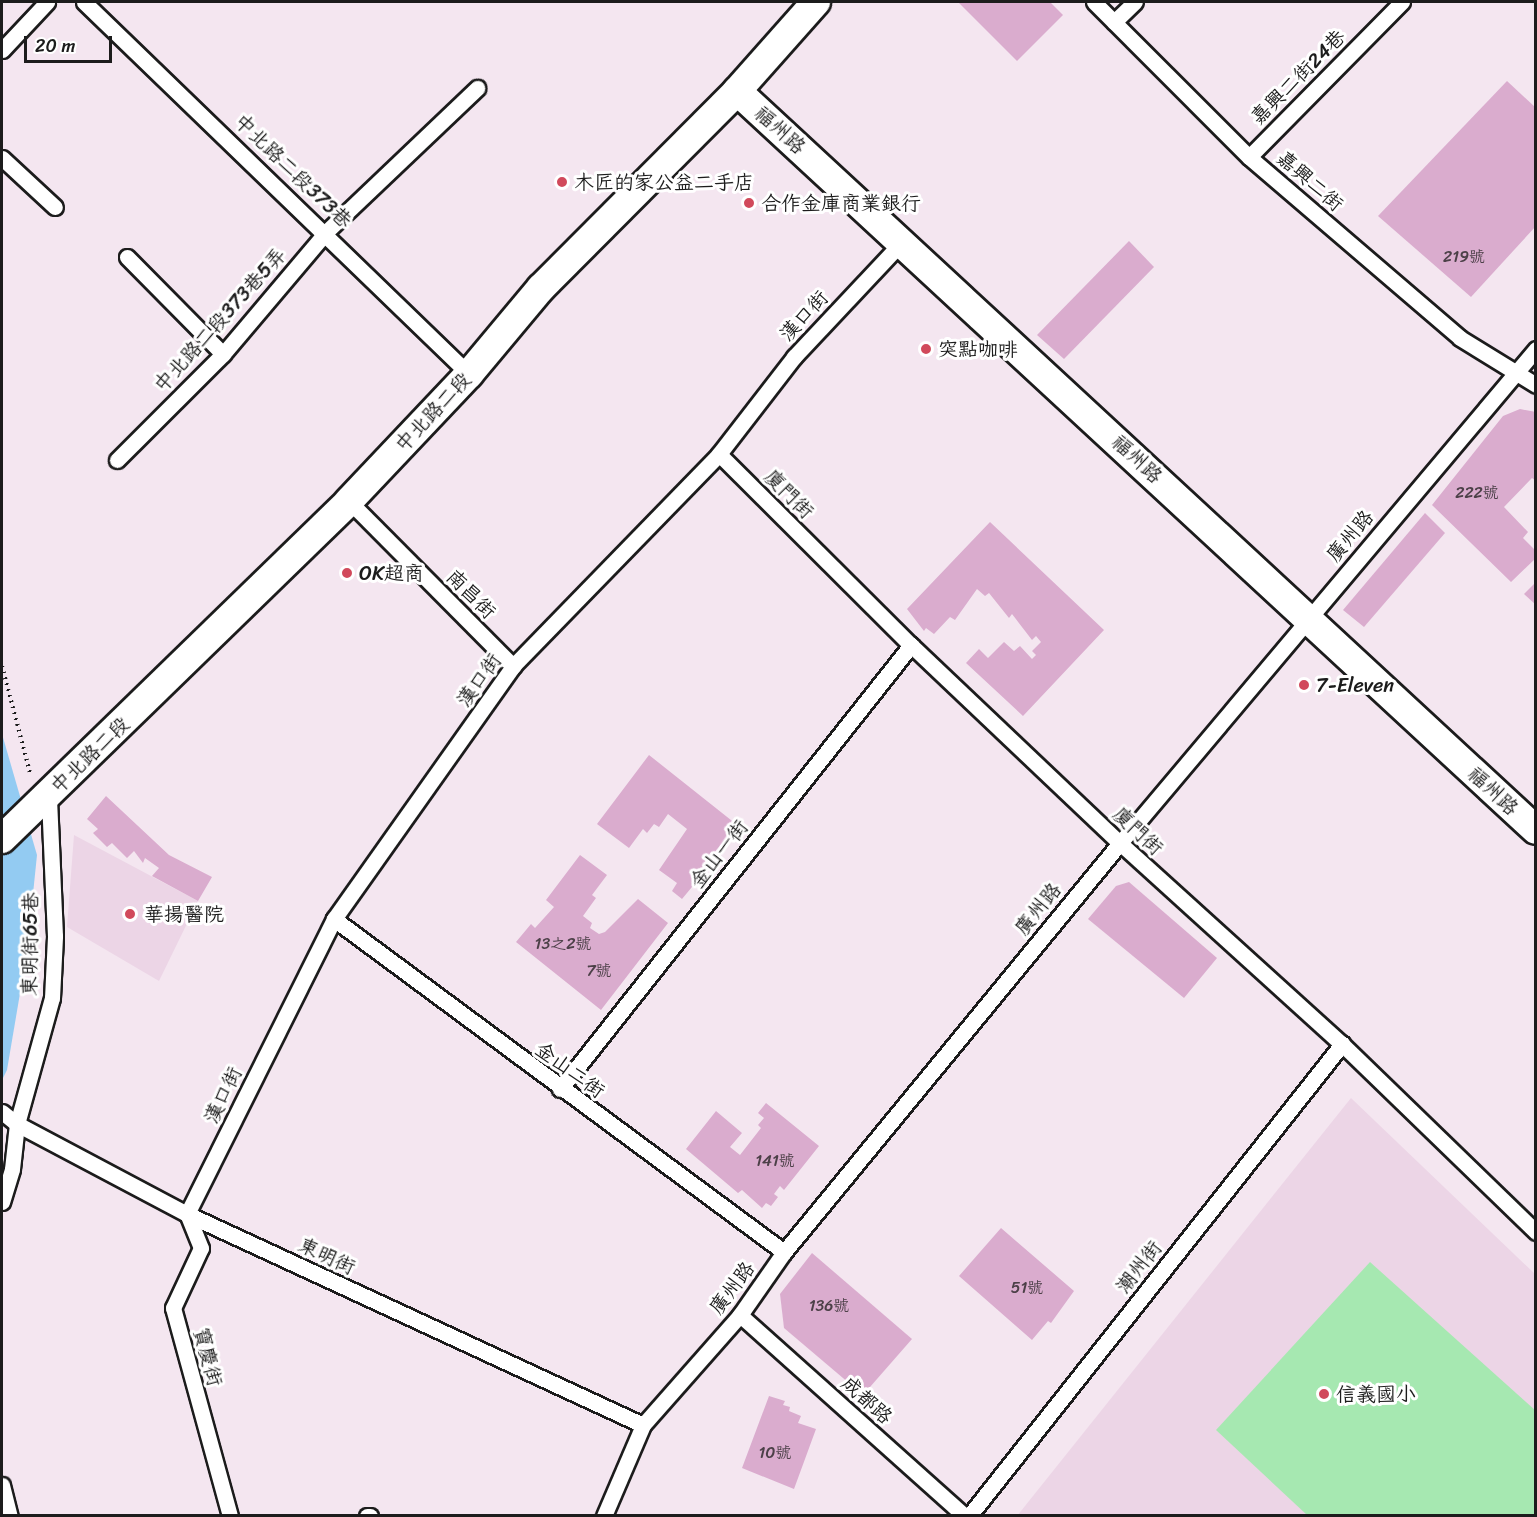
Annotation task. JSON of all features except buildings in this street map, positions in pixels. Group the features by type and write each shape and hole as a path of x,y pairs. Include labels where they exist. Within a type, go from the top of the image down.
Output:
{"street":[{"name":"中北路二段","path":"2,839 349,501 470,374 541,288 737,91 816,2"},
{"name":"福州路","path":"737,91 903,241 1536,830"}],"lane":[{"path":"2,50 47,2"},
{"name":"中北路二段373巷","path":"84,2 326,232 470,374"},
{"name":"嘉興二街","path":"1094,2 1249,157 1460,338 1536,385"},
{"path":"1114,22 1135,2"},
{"name":"嘉興二街24巷","path":"1249,157 1402,2"},
{"name":"中北路二段373巷5弄","path":"117,460 224,354 326,232 477,88"},
{"path":"2,158 55,207"},
{"name":"漢口街","path":"187,1214 334,919 513,666 719,454 794,357 903,241"},
{"path":"127,257 224,354"},
{"name":"廣州路","path":"604,1515 643,1425 740,1315 784,1252 1120,843 1536,349"},
{"name":"廈門街","path":"719,454 911,645 1120,843 1342,1044 1536,1232"},
{"name":"南昌街","path":"349,501 513,666"},
{"name":"金山一街","path":"560,1089 911,645"},
{"name":"東明街65巷","path":"2,1202 12,1169 17,1124 52,998 55,936 41,803"},
{"name":"金山二街","path":"334,919 560,1089 784,1252"},
{"name":"潮州街","path":"967,1515 1342,1044"},
{"name":"東明街","path":"2,1112 17,1124 187,1214 643,1425"},
{"name":"寶慶街","path":"187,1214 201,1248 173,1308 230,1515"},
{"name":"成都路","path":"740,1315 967,1515"},
{"path":"2,1485 10,1515"}],"path":[{"path":"2,666 41,803"}],"shaded area":[{"name":"華揚醫院","path":"74,835 198,901 159,981 67,927"},
{"name":"信義國小","path":"1351,1098 1535,1274 1535,1515 1017,1516"}],"green space":[{"path":"1370,1262 1535,1410 1535,1515 1307,1515 1216,1430"}],"water":[{"path":"2,734 37,855 27,952 7,1070 2,1080"}],"place":[{"name":"木匠的家公益二手店","path":"562,182"},
{"name":"合作金庫商業銀行","path":"749,203"},
{"name":"突點咖啡","path":"926,349"},
{"name":"OK超商","path":"347,573"},
{"name":"7-Eleven","path":"1304,685"},
{"name":"華揚醫院","path":"130,914"},
{"name":"信義國小","path":"1324,1394"}]}
